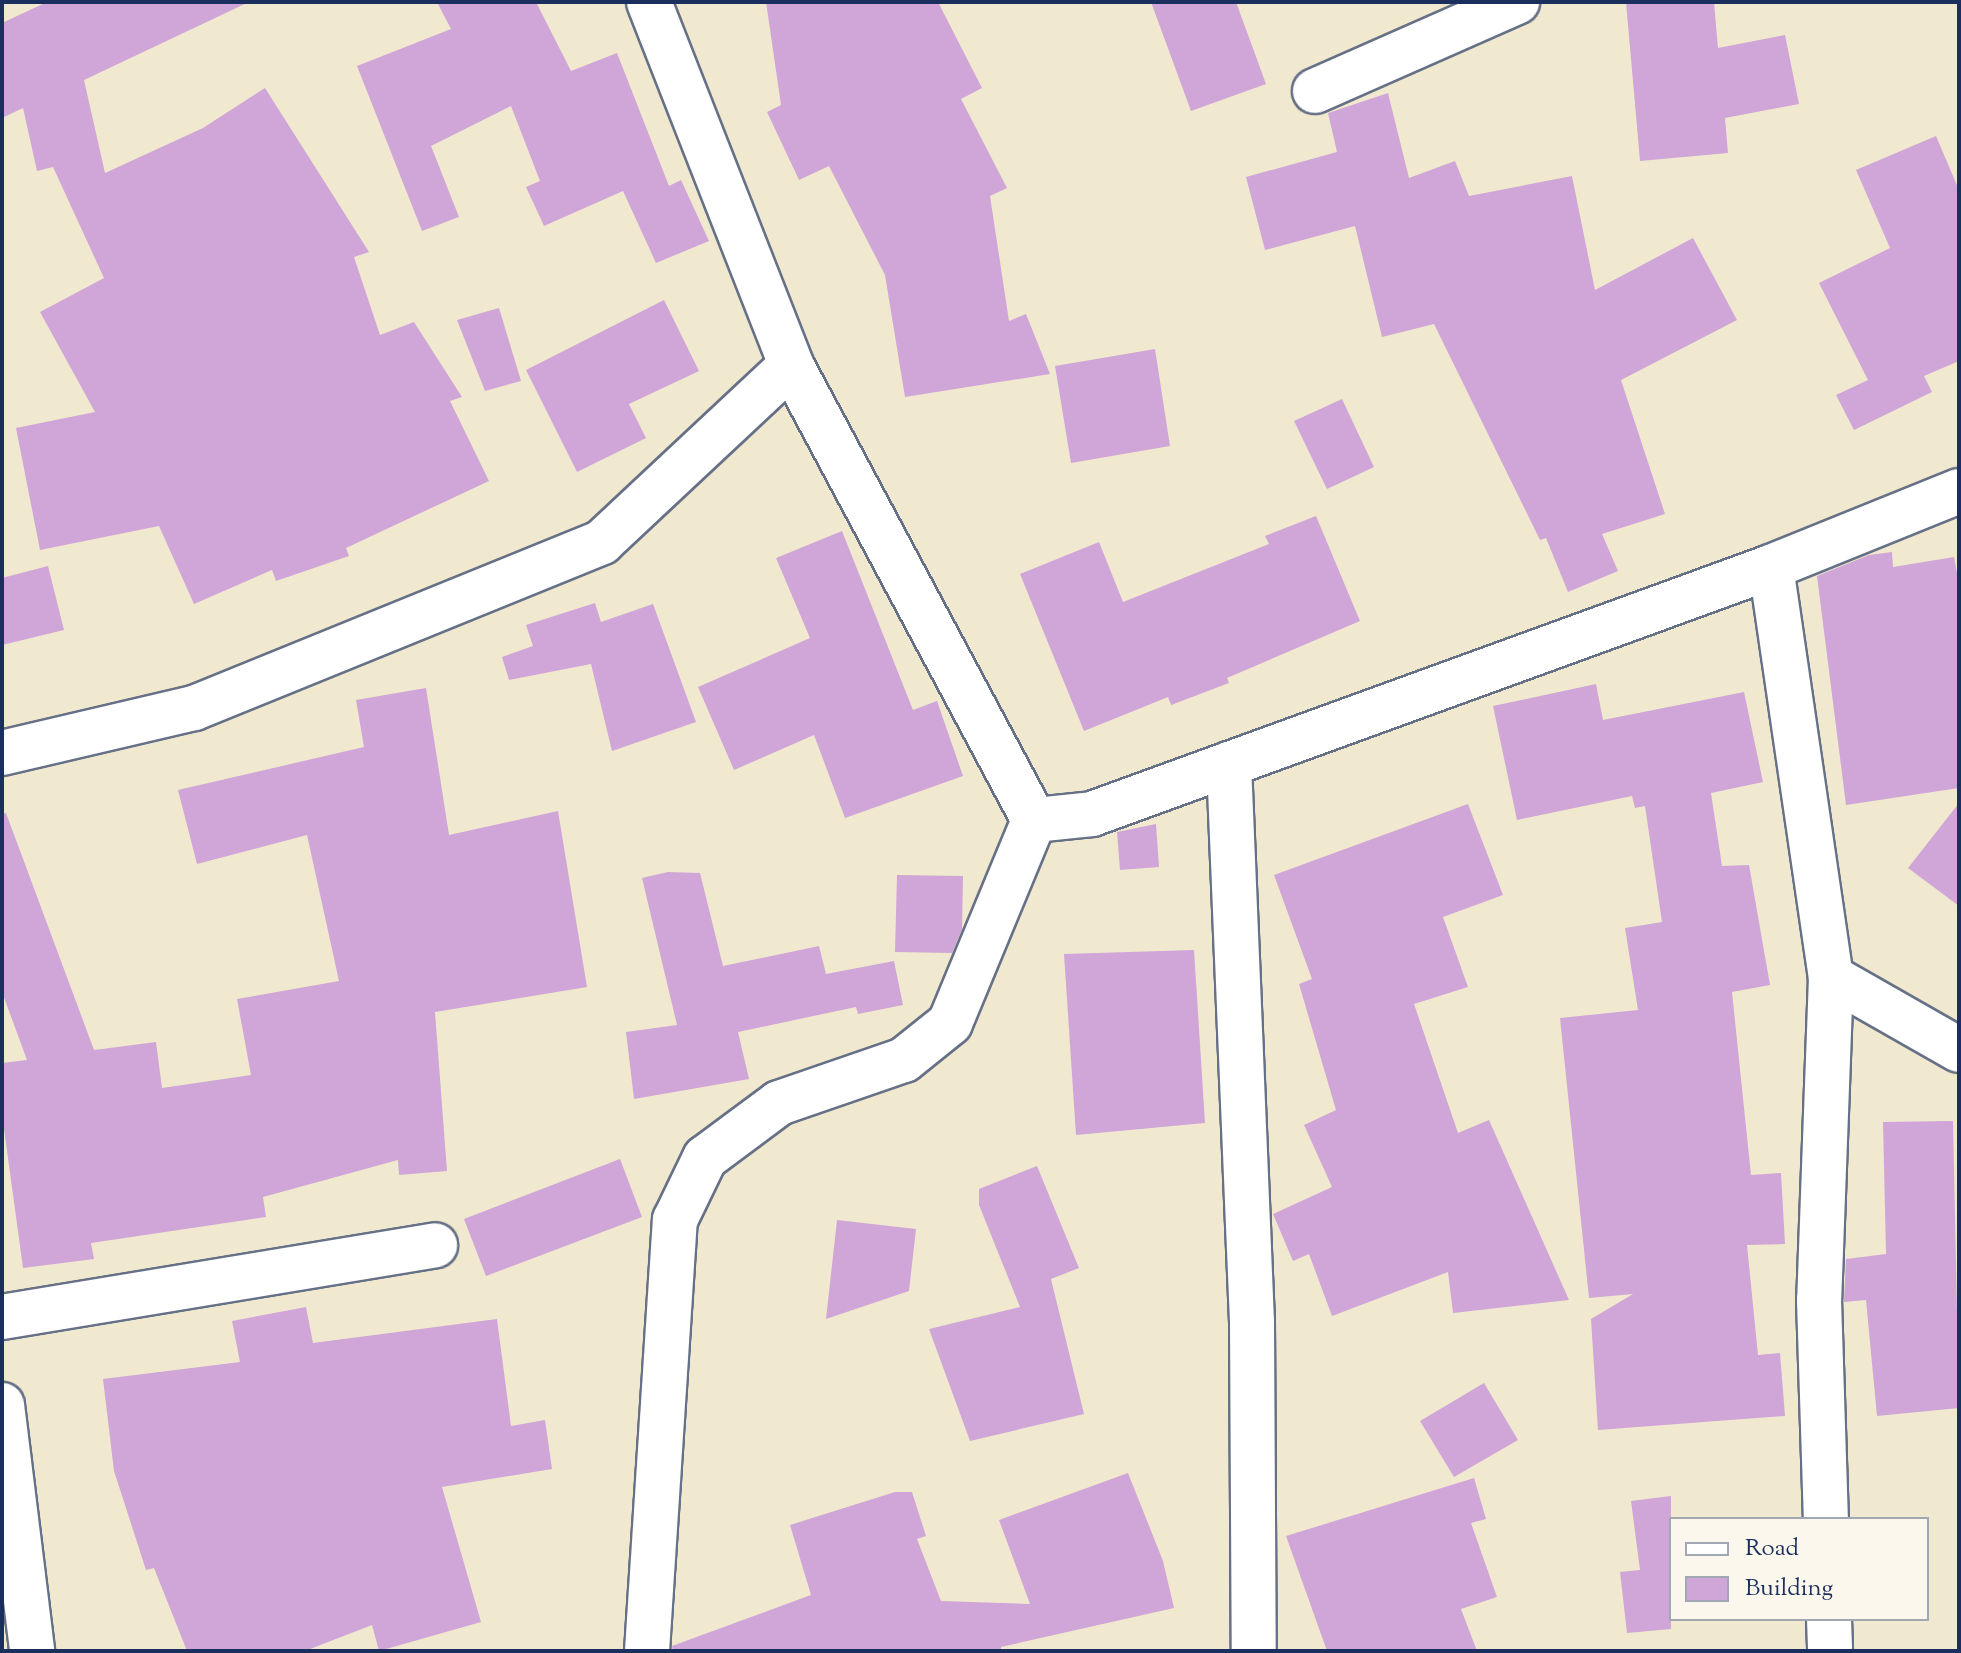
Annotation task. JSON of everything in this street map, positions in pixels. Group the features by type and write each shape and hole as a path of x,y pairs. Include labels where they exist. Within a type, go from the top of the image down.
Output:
{"street":[{"path":"649,2 791,365 1034,820"},
{"path":"1315,91 1517,2"},
{"path":"2,753 194,708 602,542 791,365"},
{"path":"1034,820 1092,814 1771,567 1959,491"},
{"path":"1771,567 1831,977 1819,1300 1826,1517"},
{"path":"1229,764 1252,1322 1254,1651"},
{"path":"647,1651 675,1220 705,1158 779,1103 904,1060 950,1023 1034,820"},
{"path":"1831,977 1959,1050"},
{"path":"2,1317 435,1245"},
{"path":"2,1405 32,1651"},
{"path":"1829,1621 1830,1651"}],"building":[{"path":"47,2 249,2 84,80 105,173 203,128 265,88 369,252 354,257 380,335 414,322 462,397 450,401 489,481 346,548 349,556 276,581 272,570 194,604 159,526 40,550 16,428 95,412 40,312 104,278 53,167 37,171 23,108 2,118 2,23"},
{"path":"437,2 536,2 571,71 617,53 669,186 681,180 709,241 656,263 623,191 544,226 526,187 540,181 511,106 431,146 459,217 422,231 357,66 451,29"},
{"path":"766,2 938,2 982,88 961,99 1007,188 990,196 1009,321 1026,314 1050,374 905,397 885,275 829,166 799,180 767,112 781,105"},
{"path":"1151,2 1236,2 1266,84 1191,111"},
{"path":"1626,2 1714,2 1718,48 1785,35 1799,104 1725,118 1728,153 1640,161"},
{"path":"1388,93 1409,178 1455,161 1469,196 1572,176 1595,290 1693,238 1737,320 1621,380 1665,514 1602,534 1618,571 1568,592 1546,538 1540,540 1434,324 1382,337 1355,226 1265,250 1246,177 1337,152 1328,113"},
{"path":"1936,136 1959,190 1959,361 1924,376 1932,392 1854,430 1836,395 1868,380 1819,283 1890,248 1856,170"},
{"path":"664,300 699,371 629,404 646,438 577,472 526,370"},
{"path":"499,308 521,381 485,391 457,320"},
{"path":"1155,349 1170,446 1071,463 1055,366"},
{"path":"1342,399 1374,467 1327,489 1294,421"},
{"path":"1316,516 1360,621 1227,678 1229,683 1171,705 1168,697 1084,731 1020,574 1099,542 1123,602 1269,544 1265,536"},
{"path":"842,531 913,710 937,701 963,776 845,818 814,735 734,770 698,687 810,638 776,558"},
{"path":"1892,552 1893,567 1954,557 1959,584 1959,788 1846,805 1817,576 1869,555"},
{"path":"48,566 64,630 2,645 2,578"},
{"path":"595,603 601,622 653,604 696,722 612,751 591,664 509,680 502,657 533,646 526,625"},
{"path":"1596,684 1603,720 1744,692 1763,782 1711,793 1722,866 1749,865 1770,985 1732,992 1751,1175 1781,1173 1785,1244 1747,1245 1758,1355 1780,1353 1785,1416 1598,1430 1591,1319 1633,1294 1589,1298 1560,1018 1638,1010 1625,928 1662,922 1645,806 1635,808 1632,796 1517,820 1493,706"},
{"path":"426,688 449,835 558,811 587,987 435,1012 447,1171 399,1175 398,1160 263,1197 266,1217 91,1243 94,1259 23,1268 2,1114 2,1063 27,1060 2,992 2,814 6,813 94,1050 156,1042 162,1088 251,1075 237,999 339,981 307,835 197,864 178,790 364,747 356,700"},
{"path":"1959,803 1959,906 1908,868"},
{"path":"1468,804 1503,895 1443,917 1468,987 1414,1004 1458,1133 1489,1120 1569,1300 1453,1313 1448,1272 1332,1316 1309,1254 1293,1261 1273,1214 1332,1187 1304,1125 1336,1110 1299,984 1312,979 1274,875"},
{"path":"1156,824 1159,867 1120,870 1117,832"},
{"path":"668,872 700,873 723,966 819,946 826,974 894,961 903,1005 858,1014 856,1007 738,1032 749,1079 634,1099 626,1032 677,1025 642,878"},
{"path":"897,875 963,876 962,929 952,953 895,952"},
{"path":"1194,950 1205,1123 1076,1135 1064,954"},
{"path":"1953,1121 1959,1408 1877,1416 1866,1300 1844,1302 1846,1259 1886,1254 1883,1122"},
{"path":"620,1159 642,1217 486,1276 464,1219"},
{"path":"1037,1166 1079,1268 1051,1279 1084,1414 970,1441 929,1329 1020,1307 979,1205 979,1189"},
{"path":"837,1220 916,1229 909,1291 826,1319"},
{"path":"306,1307 313,1343 497,1319 511,1426 545,1420 552,1469 442,1487 481,1622 379,1651 372,1625 305,1651 187,1651 154,1568 146,1570 114,1471 103,1379 240,1362 232,1321"},
{"path":"1484,1383 1518,1440 1454,1477 1420,1421"},
{"path":"1128,1473 1163,1561 1174,1608 1001,1647 1001,1651 673,1651 672,1646 811,1595 790,1525 895,1492 912,1492 926,1536 917,1539 941,1601 1030,1604 999,1520"},
{"path":"1474,1478 1486,1519 1471,1523 1497,1597 1461,1609 1477,1651 1327,1651 1286,1536"},
{"path":"1671,1496 1671,1629 1627,1633 1620,1572 1640,1570 1631,1501"}]}
